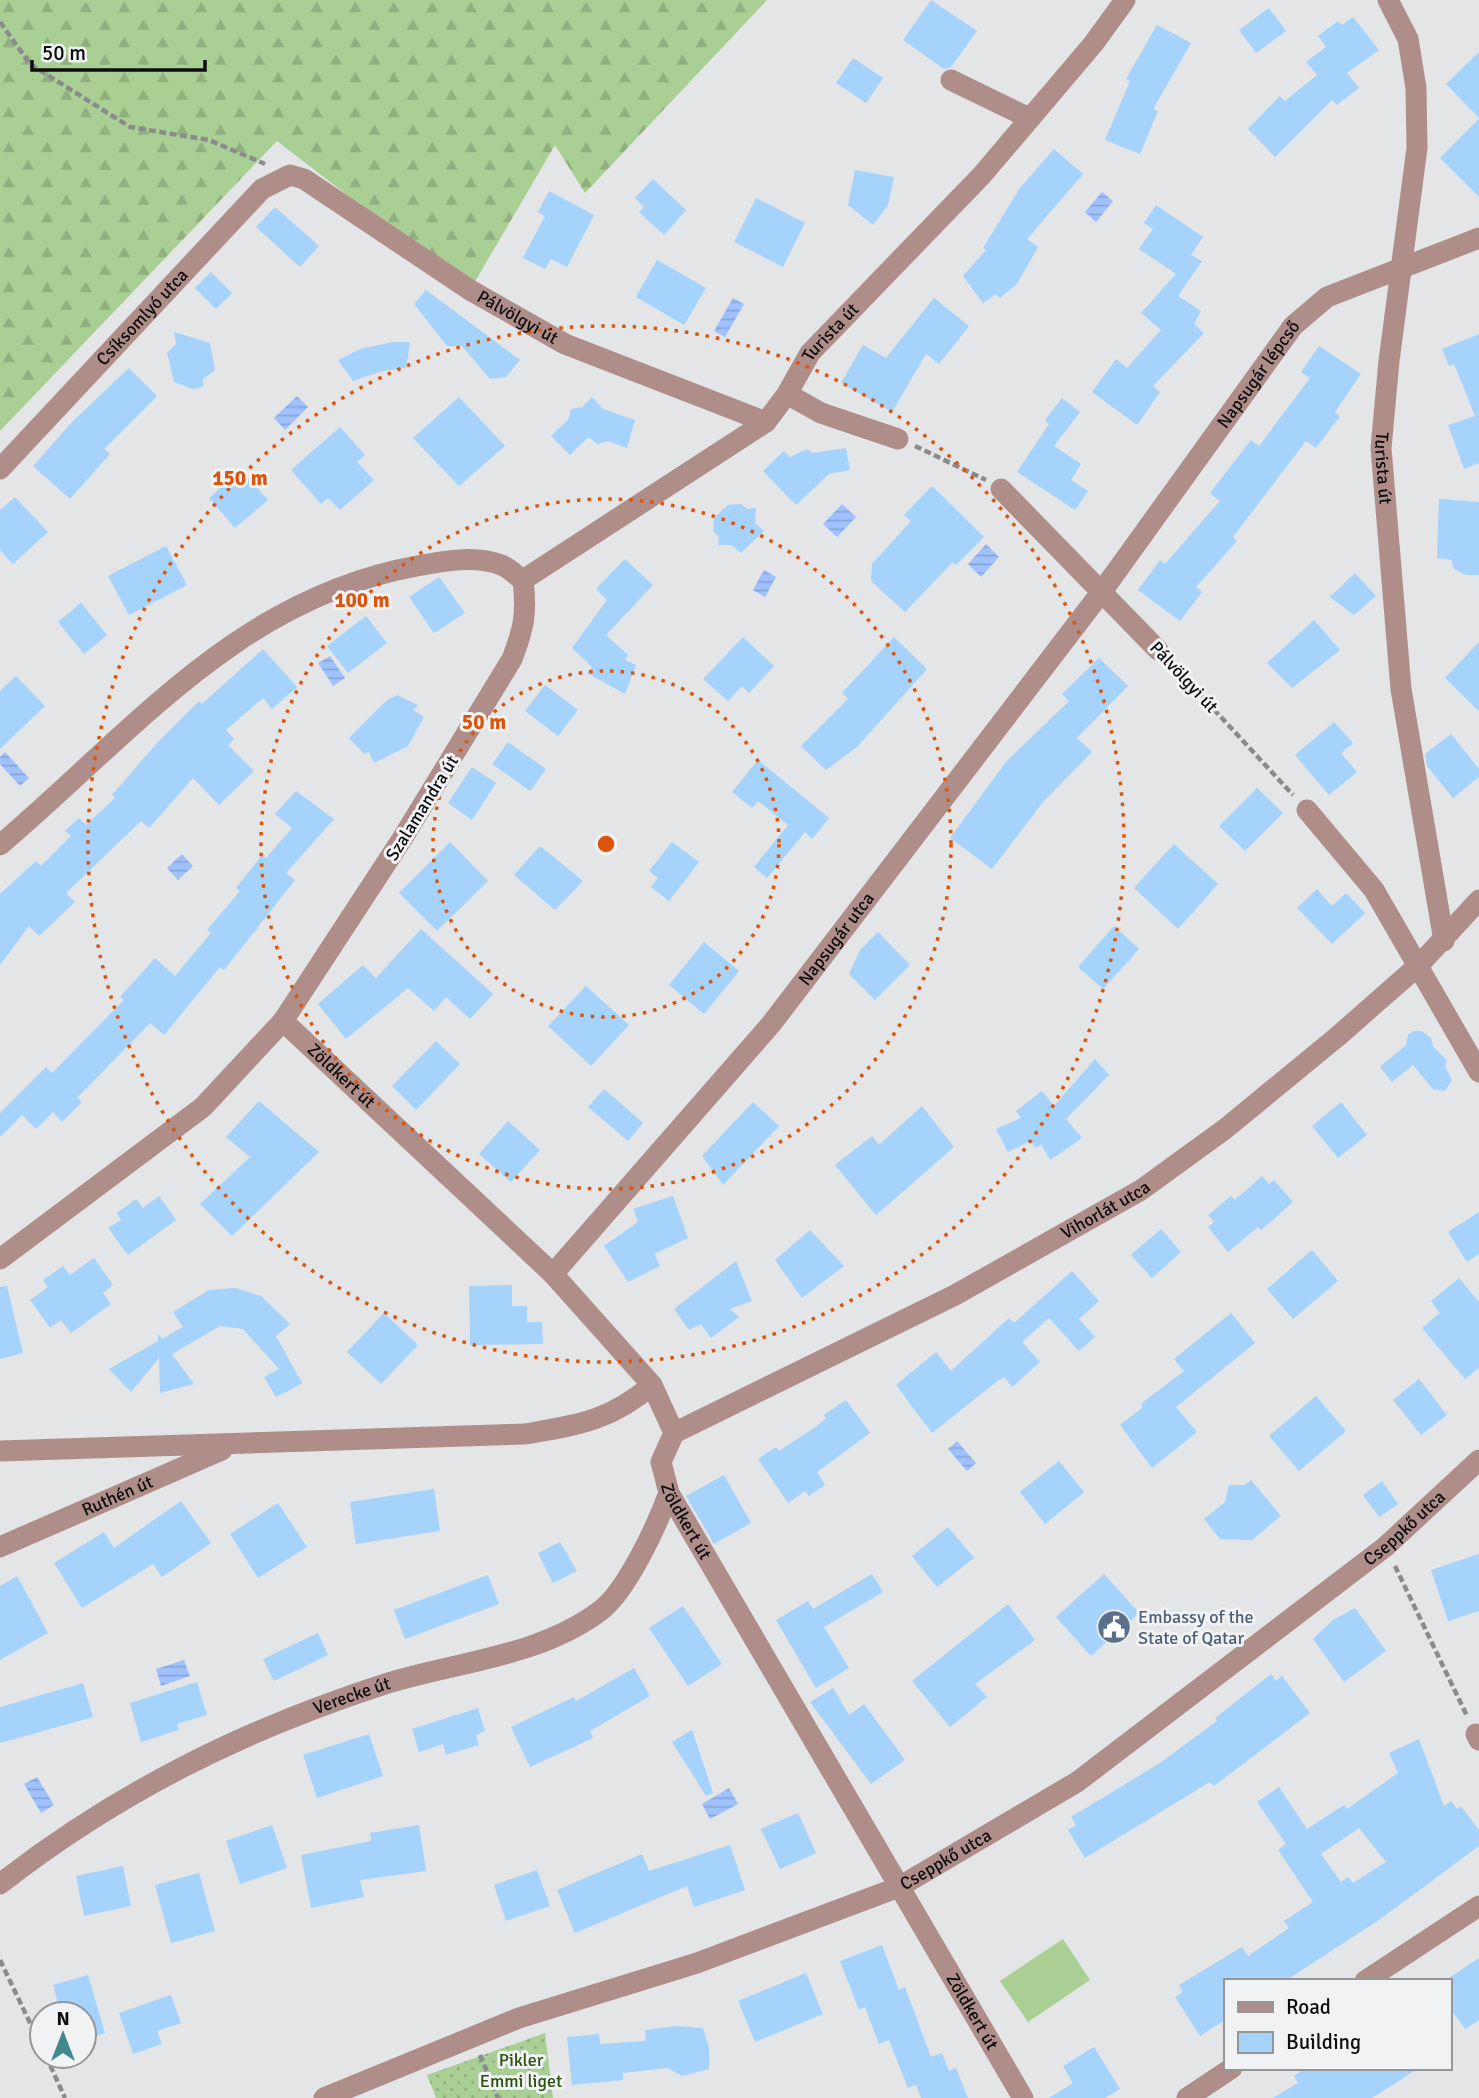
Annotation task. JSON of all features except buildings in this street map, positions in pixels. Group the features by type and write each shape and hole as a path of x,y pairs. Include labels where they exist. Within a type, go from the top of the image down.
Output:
{"street":[{"name":"Turista út","path":"523,580 766,422 788,394 810,353 982,175 1094,43 1125,0"},
{"name":"Turista út","path":"1388,0 1408,39 1416,88 1415,174 1400,270 1382,436 1382,473 1401,690 1444,941"},
{"path":"951,79 1029,118"},
{"name":"Pálvölgyi út","path":"290,175 304,179 470,290 565,344 766,422"},
{"name":"Csíksomlyó utca","path":"0,469 262,189 290,175"},
{"name":"Napsugár lépcső","path":"1103,590 1293,326 1326,297 1479,238"},
{"path":"788,394 821,413 898,439"},
{"name":"Pálvölgyi út","path":"1001,489 1103,590 1158,650"},
{"path":"0,845 207,660 254,629 320,597 367,579 417,565 443,561 482,562 503,565 523,580"},
{"name":"Szalamandra út","path":"0,1259 203,1107 283,1021 409,828 512,659 525,618 523,580"},
{"name":"Napsugár utca","path":"553,1275 772,1023 1103,590"},
{"path":"1307,810 1374,890 1479,1072"},
{"name":"Vihorlát utca","path":"674,1433 955,1295 1141,1190 1225,1129 1419,965 1479,900"},
{"name":"Zöldkert út","path":"283,1021 553,1275 652,1385 674,1433 661,1462 669,1493 1023,2098"},
{"path":"0,1451 525,1434 584,1424 627,1406 652,1385"},
{"name":"Ruthén út","path":"0,1548 233,1445"},
{"name":"Cseppkő utca","path":"324,2098 537,2011 697,1964 899,1887 1076,1782 1385,1547 1479,1460"},
{"name":"Verecke út","path":"0,1884 58,1839 163,1777 274,1722 387,1684 529,1646 580,1625 603,1609 619,1587 657,1524 669,1493"},
{"path":"1369,1979 1479,1906"},
{"path":"1187,2098 1229,2070"}],"path":[{"path":"0,22 30,64 130,127 209,140 290,175"},
{"path":"898,439 950,461 1001,489"},
{"name":"Pálvölgyi út","path":"1158,650 1307,810"},
{"path":"1385,1547 1475,1732"},
{"path":"0,1959 28,2018"},
{"path":"473,2038 498,2098"},
{"path":"52,2070 65,2098"}],"green space":[{"path":"0,0 767,0 585,193 555,145 470,290 277,141 0,431"},
{"path":"1063,1939 1090,1980 1028,2022 1000,1981"},
{"name":"Pikler Emmi liget","path":"545,2033 553,2098 436,2098 427,2075"}],"water":[{"path":"1102,192 1113,201 1096,222 1085,212"},
{"path":"733,298 744,304 725,337 714,331"},
{"path":"297,396 308,407 285,430 274,418"},
{"path":"842,504 856,517 837,537 823,524"},
{"path":"986,544 999,557 981,577 968,564"},
{"path":"764,570 776,577 765,597 753,590"},
{"path":"330,656 345,678 333,686 318,663"},
{"path":"5,752 29,778 20,786 0,764 0,757"},
{"path":"182,854 193,866 178,880 167,868"},
{"path":"957,1441 976,1463 967,1471 948,1449"},
{"path":"184,1660 190,1676 161,1686 156,1669"},
{"path":"37,1777 54,1805 41,1813 24,1784"},
{"path":"729,1788 738,1804 710,1819 702,1804"}],"place":[{"name":"Embassy of the State of Qatar","path":"1114,1627"}]}
